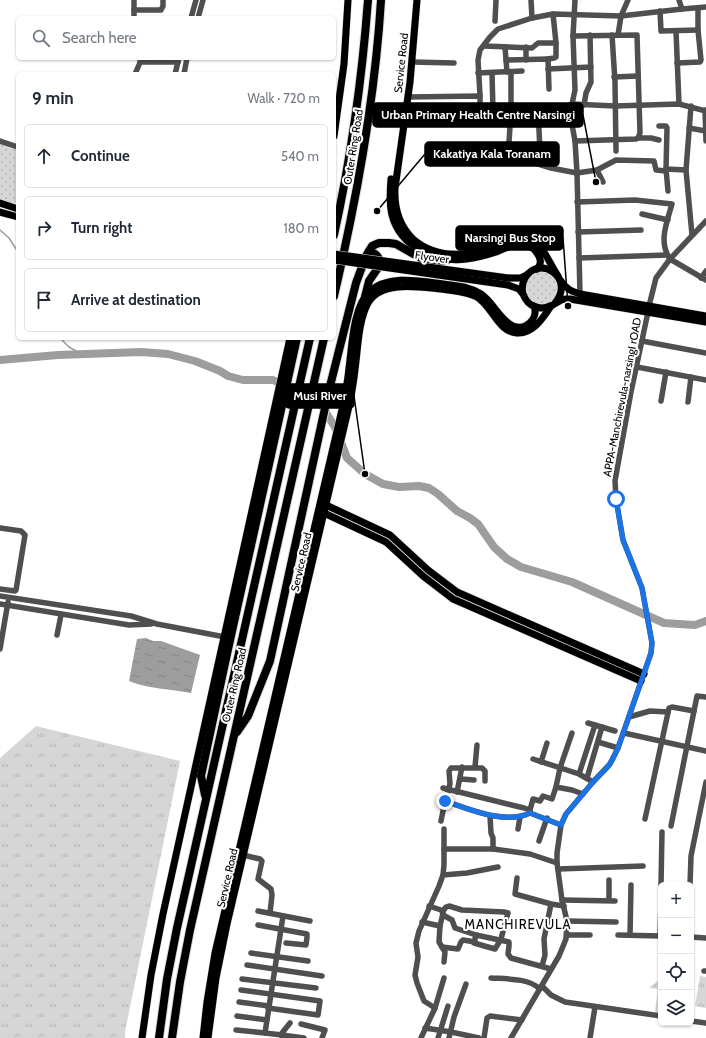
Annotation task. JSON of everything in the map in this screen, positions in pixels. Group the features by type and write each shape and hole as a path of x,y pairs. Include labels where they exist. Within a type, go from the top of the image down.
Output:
{"highway":[{"name":"Outer Ring Road","path":"336,225 355,118 368,0"},
{"name":"Outer Ring Road","path":"336,287 365,146 374,75 381,0"},
{"path":"234,737 248,716 270,661 328,394 356,283 366,256 372,246 379,243 389,243 396,244 424,260 436,262 447,260"},
{"path":"365,297 369,281 380,265 378,258 373,252 369,251"},
{"path":"206,798 201,776 279,421 289,358 296,340"},
{"name":"Outer Ring Road","path":"159,1038 172,952 310,340"},
{"name":"Outer Ring Road","path":"172,1038 187,943 324,340"}],"main road":[{"path":"336,122 344,64 348,0"},
{"name":"Service Road","path":"413,0 406,72 391,180 390,205 395,226 407,241 423,252 436,258 447,260 476,258 512,245 529,245 537,253 541,262 537,269"},
{"name":"Service Road","path":"417,0 412,62 395,196 398,218 410,236 428,249 438,253 456,254 481,250 517,237 530,238 536,242 543,251 559,279"},
{"path":"0,203 16,209"},
{"path":"0,212 16,216"},
{"name":"Flyover","path":"336,254 508,282 522,292"},
{"name":"Flyover","path":"336,260 508,282 527,275"},
{"path":"706,316 648,309 570,299 562,300 545,308 534,306 529,303 522,292 523,280 527,275 537,269 545,268 552,271 564,287 572,292 580,294 648,309 706,322"},
{"path":"553,305 561,293 559,279"},
{"path":"365,297 374,288 396,281 412,280 464,287 482,294 509,324 518,327 526,326 532,320 535,313 534,306"},
{"name":"Service Road","path":"203,1038 210,983 222,923 328,484 365,310 372,297 381,292 399,286 412,286 469,294 485,304 505,328 514,333 519,333 532,329 553,305"},
{"name":"Service Road","path":"346,402 357,316 365,297"},
{"path":"142,1038 151,975 163,914 266,447 289,358 290,340"},
{"name":"Service Road","path":"208,1038 220,955 325,509 328,484"},
{"path":"325,509 390,536 428,570 457,592 644,674"},
{"path":"325,509 386,542 423,576 453,599 641,681"}],"street":[{"path":"134,0 134,16"},
{"path":"134,10 161,10 163,0"},
{"path":"192,16 196,0"},
{"path":"199,16 203,0"},
{"path":"495,21 496,0"},
{"path":"531,0 532,18"},
{"path":"575,0 573,36 575,90 571,119 575,141 577,173 580,294"},
{"path":"618,35 621,16 628,0"},
{"path":"680,0 682,9"},
{"path":"706,7 621,16 553,14 532,18 498,29 480,50 478,60 481,110 511,111 564,107 572,104 614,106 679,104 705,111 706,141"},
{"path":"677,63 700,62 701,60 698,30 698,8"},
{"path":"660,11 661,31 698,30"},
{"path":"506,60 548,59 556,57 553,14"},
{"path":"676,31 679,104"},
{"path":"584,105 586,93 591,82 590,35"},
{"path":"612,35 616,151"},
{"path":"573,36 637,35 640,133 638,138"},
{"path":"484,46 532,48 538,43 556,43"},
{"path":"505,47 509,72 511,111 508,158"},
{"path":"526,47 526,60"},
{"path":"548,59 549,89"},
{"path":"136,72 141,60 179,60 176,72"},
{"path":"184,72 187,60"},
{"path":"412,62 454,63"},
{"path":"548,69 591,66"},
{"path":"478,74 522,71"},
{"path":"492,73 493,110"},
{"path":"614,77 638,76"},
{"path":"408,97 480,96"},
{"path":"691,106 686,170 692,235"},
{"path":"538,109 540,151"},
{"path":"659,126 666,126 667,128 666,170 668,191"},
{"path":"689,128 706,131"},
{"path":"575,141 638,138 651,138 659,140"},
{"path":"0,141 16,146"},
{"path":"489,156 522,159 551,168 577,173 597,170 613,161 634,160 654,161 656,170 686,170"},
{"path":"597,170 603,182"},
{"path":"577,202 635,200 672,204 664,236 664,248 669,257 704,279 706,271"},
{"path":"642,214 668,220"},
{"name":"APPA-Manchirevula-narsingI rOAD","path":"511,1038 559,956 567,935 567,921 557,866 561,825 566,814 610,764 624,733 651,653 651,634 642,588 623,540 616,499 615,481 631,392 656,278 669,257 706,220"},
{"path":"578,232 641,230"},
{"path":"579,258 669,257"},
{"path":"642,341 706,353"},
{"path":"637,367 706,380"},
{"path":"661,401 666,372"},
{"path":"688,402 691,377"},
{"path":"0,528 21,531 25,535 17,588 14,591 1,589 1,596 131,616 157,624 225,637"},
{"path":"0,649 10,591"},
{"path":"25,609 27,600"},
{"path":"0,604 129,625 157,624"},
{"path":"85,618 86,610"},
{"path":"57,635 61,615"},
{"path":"671,826 697,696 706,697"},
{"path":"645,819 669,708 672,707 694,711"},
{"path":"629,717 650,711 668,712"},
{"path":"588,723 615,731"},
{"path":"579,774 595,725"},
{"path":"587,778 602,727"},
{"path":"530,812 533,799 540,801 543,796 552,799 560,768 572,733"},
{"path":"624,733 706,751"},
{"path":"598,742 618,748"},
{"path":"541,762 547,743"},
{"path":"475,767 477,745"},
{"path":"533,759 579,774 593,782"},
{"path":"441,821 446,788 450,784 449,769 452,767 475,767 485,769 485,781"},
{"path":"458,792 462,767"},
{"path":"461,779 474,780"},
{"path":"690,882 691,856 706,782"},
{"path":"556,787 583,794"},
{"path":"446,788 524,808 561,825"},
{"path":"445,801 490,816 520,817 530,812"},
{"path":"490,816 490,833 493,838 493,849"},
{"path":"518,829 520,817"},
{"path":"539,841 547,818"},
{"path":"434,1008 424,1001 416,979 418,960 416,943 422,922 443,875 444,829"},
{"path":"661,882 662,832"},
{"path":"444,849 505,849"},
{"path":"493,849 530,854 557,866 643,866"},
{"path":"244,855 260,858 262,861 258,879 271,889 272,895 270,913"},
{"path":"443,875 467,873 498,867"},
{"path":"517,878 515,894 551,904 612,900 609,880"},
{"path":"630,935 631,884"},
{"path":"542,966 545,954 544,939 551,904"},
{"path":"429,906 443,913 452,920 455,928 476,935 501,939 509,942 508,954 511,958 551,969"},
{"path":"442,947 458,949 460,942 463,940 475,942 474,943 494,950 497,948 501,939 509,915 507,912 462,910 449,906 446,907 440,926 439,942 442,947 445,952 444,962"},
{"path":"258,911 310,921"},
{"path":"265,1033 282,916"},
{"path":"567,921 616,922"},
{"path":"422,922 440,926"},
{"path":"258,925 307,934 306,945 286,943"},
{"path":"475,942 476,935"},
{"path":"567,935 590,935"},
{"path":"618,935 658,936"},
{"path":"694,937 706,938"},
{"path":"251,953 308,961"},
{"path":"246,965 322,976"},
{"path":"421,1038 434,1008 444,978"},
{"path":"491,978 525,981 541,988 565,1002 658,1016"},
{"path":"242,979 316,988"},
{"path":"450,1035 466,984"},
{"path":"239,1002 318,1015 320,1001 241,990"},
{"path":"438,1038 448,1006"},
{"path":"590,1038 595,1007"},
{"path":"237,1016 267,1020"},
{"path":"484,1038 488,1018 490,1016 522,1020"},
{"path":"694,1021 706,1023"},
{"path":"282,1036 282,1033 290,1023"},
{"path":"301,1024 325,1030 322,1038"},
{"path":"425,1028 450,1035 479,1038"},
{"path":"236,1030 304,1038"}],"green space":[{"path":"0,139 16,144 16,204 0,200"},
{"path":"542,272 553,277 558,288 553,299 542,304 531,299 526,288 531,277"},
{"path":"36,726 180,761 125,1038 0,1038 0,758"},
{"path":"700,976 706,977 706,1008 695,1006"},
{"path":"658,980 658,989 649,988"},
{"path":"658,989 658,1012 655,1012"}],"water":[{"path":"146,638 153,641 161,641 200,655 191,693 152,687 129,681 137,639"}],"waterway":[{"path":"0,230 9,238 16,249"},
{"path":"62,340 69,347 81,354"},
{"path":"0,360 58,355 141,352 168,354 195,361 220,371 228,376 243,380 273,380 320,403 336,429 347,458 365,474 383,484 399,487 419,486 429,488 457,511 478,524 494,547 507,559 521,567 572,582 664,623 695,625 706,621"}],"place":[{"name":"Urban Primary Health Centre Narsingi","path":"596,182"},
{"name":"Kakatiya Kala Toranam","path":"377,211"},
{"name":"Narsingi Bus Stop","path":"568,306"},
{"name":"Musi River","path":"365,474"}],"district":[{"name":"MANCHIREVULA","path":"518,924"}],"route":[{"path":"445,801 484,815 520,817 530,813 547,818 561,825 566,814 613,759 624,733 632,704 649,660 652,648 642,588 623,540 616,499"}]}
